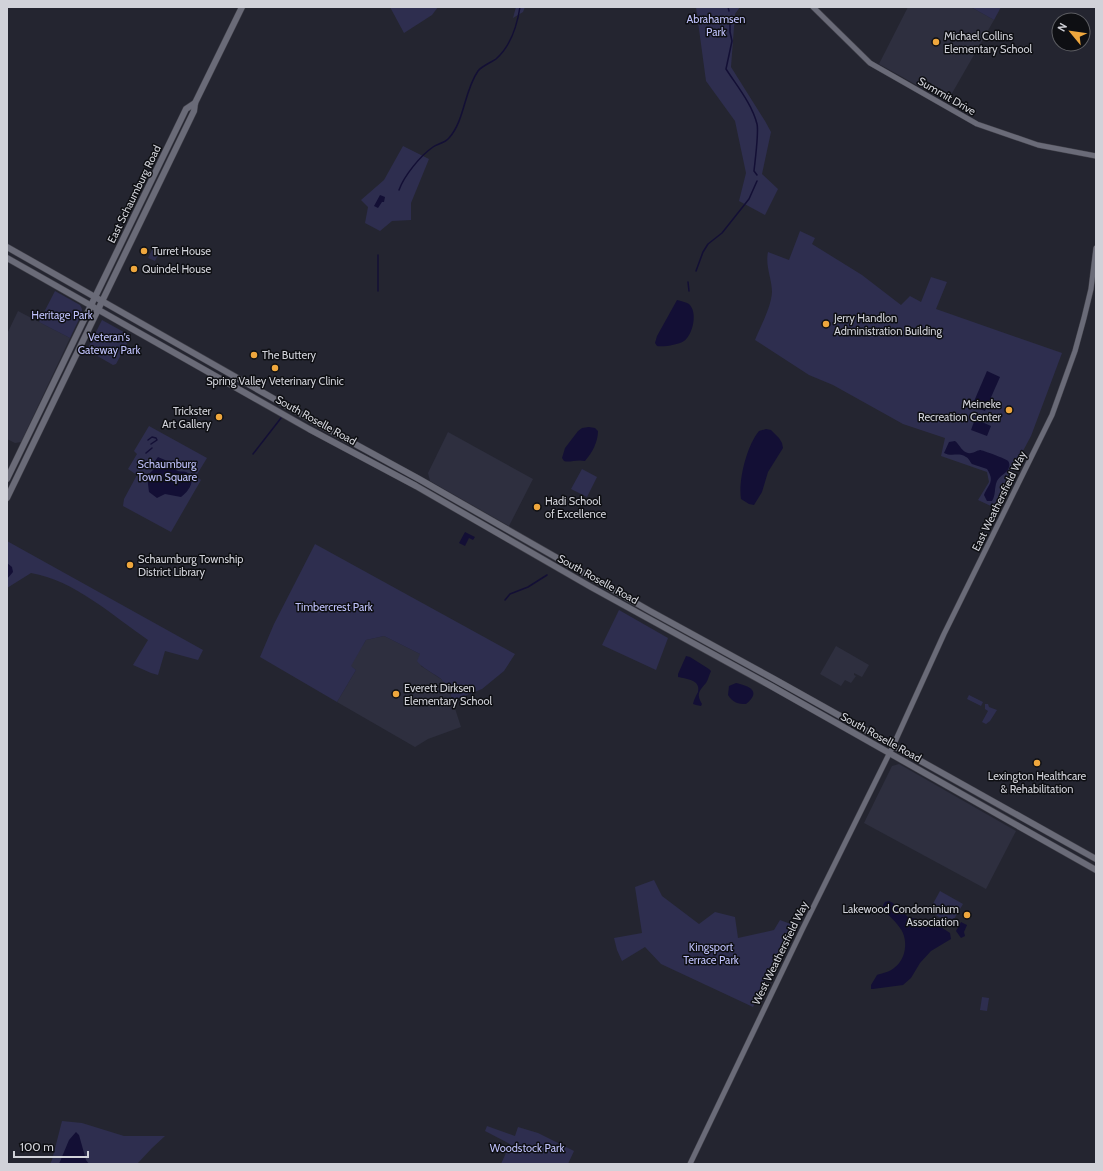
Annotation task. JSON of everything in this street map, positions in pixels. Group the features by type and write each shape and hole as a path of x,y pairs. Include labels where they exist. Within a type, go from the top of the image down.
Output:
{"main road":[{"name":"East Schaumburg Road","path":"7,498 194,111 195,103 242,7"},
{"name":"East Schaumburg Road","path":"7,479 186,109 195,103"},
{"name":"South Roselle Road","path":"7,247 645,608 1096,859"},
{"name":"South Roselle Road","path":"7,258 309,429 416,486 682,638 890,753 1096,870"}],"street":[{"name":"Summit Drive","path":"813,7 870,63 977,124 1038,145 1096,156"},
{"name":"East Weathersfield Way","path":"890,753 944,634 1052,415 1075,351 1082,325 1091,289 1096,248"},
{"name":"West Weathersfield Way","path":"690,1164 809,916 890,753"}],"shaded area":[{"name":"Michael Collins Elementary School","path":"908,7 971,7 994,20 947,102 879,64"},
{"path":"380,195 385,197 384,202 382,202 378,208 374,206"},
{"path":"677,300 688,303 692,308 694,318 690,334 684,341 678,344 657,346 655,343 657,336"},
{"path":"18,311 70,338 21,442 15,443 7,439 7,334"},
{"path":"987,371 1000,377 985,411 972,406"},
{"path":"975,419 991,426 987,436 971,430"},
{"path":"582,428 595,428 598,431 598,435 596,443 588,458 585,461 564,461 562,458 565,448 578,431"},
{"path":"766,429 771,430 779,438 783,448 768,472 762,492 754,505 741,499 740,491 742,473 747,454 755,437 759,431"},
{"path":"448,432 533,479 509,526 430,481 428,473"},
{"path":"955,441 968,453 980,450 1008,461 1008,469 997,481 992,501 987,501 984,495 991,480 987,469 972,464 968,458 964,456 944,453 949,442"},
{"path":"158,457 169,462 176,470 186,472 191,476 192,482 181,497 165,494 157,498 149,492 147,476 155,468 155,461"},
{"path":"465,532 475,537 473,540 469,538 465,546 459,543"},
{"path":"7,563 12,567 13,572 7,579"},
{"name":"Everett Dirksen Elementary School","path":"384,636 420,654 421,666 444,681 448,687 461,727 428,739 415,747 337,702 356,670 350,666 366,640"},
{"path":"836,646 869,665 862,677 854,673 856,676 851,683 845,680 841,686 820,674"},
{"path":"686,656 690,657 711,671 707,682 699,693 699,698 702,704 701,706 693,704 698,692 697,685 689,679 678,677"},
{"path":"736,683 749,688 753,692 753,696 746,704 741,704 732,700 728,695 729,686"},
{"path":"899,764 1016,831 986,889 864,823 892,766"},
{"path":"889,901 908,917 935,923 950,933 951,939 931,951 920,963 911,978 903,985 871,989 871,985 877,975 892,969 898,964 904,955 905,938 903,933 882,907 885,902"},
{"path":"961,922 967,925 964,932 965,936 961,938 956,931"},
{"path":"76,1132 79,1135 86,1160 89,1164 59,1164 69,1140"}],"green space":[{"path":"390,7 438,7 432,15 404,33"},
{"path":"516,7 525,7 523,12 513,18"},
{"name":"Abrahamsen Park","path":"696,7 740,7 735,14 731,67 771,132 762,174 778,189 765,215 739,201 746,173 735,121 706,81"},
{"path":"971,7 1001,7 994,20"},
{"path":"403,146 429,159 411,203 411,220 392,221 380,231 365,223 368,207 361,200 384,180"},
{"path":"800,231 815,238 812,244 862,275 901,305 910,296 921,302 931,277 947,282 936,309 1062,353 1031,436 993,507 978,500 989,482 987,472 941,456 945,438 903,424 833,385 809,375 755,340 768,310 772,292 767,262 768,252 789,260"},
{"path":"153,248 160,251 155,261 148,258"},
{"name":"Heritage Park","path":"55,291 80,305 82,309 82,313 70,338 39,322"},
{"name":"Veteran's Gateway Park","path":"102,320 131,336 116,364 113,365 87,350"},
{"name":"Schaumburg Town Square","path":"149,426 207,458 196,476 201,480 171,532 123,506 124,499 137,475 128,469 137,454 134,451"},
{"path":"582,469 597,477 587,497 571,489"},
{"path":"7,541 203,650 198,660 165,651 158,675 151,673 133,665 148,640 78,591 47,577 31,573 7,588"},
{"name":"Timbercrest Park","path":"315,544 515,654 504,671 482,689 452,701 449,689 444,682 420,665 417,661 420,654 384,636 366,640 351,666 356,670 337,702 260,657 274,624"},
{"path":"619,610 668,638 656,670 602,645"},
{"path":"969,695 983,702 981,706 967,699"},
{"path":"985,704 988,704 989,707 997,710 990,721 986,724 982,722 988,711 985,709"},
{"name":"Kingsport Terrace Park","path":"654,880 662,896 699,924 715,912 735,917 738,938 774,930 780,920 793,925 753,1007 661,964 645,947 622,961 614,938 642,933 635,887"},
{"path":"940,891 963,904 951,924 929,911"},
{"path":"982,997 989,998 987,1011 980,1010"},
{"path":"62,1121 82,1123 124,1136 165,1136 137,1164 50,1164"},
{"name":"Woodstock Park","path":"487,1126 515,1136 518,1127 538,1133 574,1151 568,1164 501,1164 510,1144 485,1131"}],"waterway":[{"path":"399,190 418,161 433,147 447,140 454,131 462,114 473,79 480,69 496,59 506,48 515,28 520,7"},
{"path":"728,7 729,11"},
{"path":"730,19 732,41 726,69 748,102 755,117 757,124 757,140 754,171 757,175"},
{"path":"696,271 703,252 708,244 722,233 749,199 757,181"},
{"path":"378,255 378,291"},
{"path":"688,282 689,291"},
{"path":"253,454 281,418"},
{"path":"148,440 152,437 156,438 157,440 151,444"},
{"path":"146,453 152,448"},
{"path":"505,600 510,594 528,587 547,575"}],"place":[{"name":"Michael Collins Elementary School","path":"936,42"},
{"name":"Turret House","path":"144,251"},
{"name":"Quindel House","path":"134,269"},
{"name":"Jerry Handlon Administration Building","path":"826,324"},
{"name":"The Buttery","path":"254,355"},
{"name":"Spring Valley Veterinary Clinic","path":"275,368"},
{"name":"Meineke Recreation Center","path":"1009,410"},
{"name":"Trickster Art Gallery","path":"219,417"},
{"name":"Hadi School of Excellence","path":"537,507"},
{"name":"Schaumburg Township District Library","path":"130,565"},
{"name":"Everett Dirksen Elementary School","path":"396,694"},
{"name":"Lexington Healthcare & Rehabilitation","path":"1037,763"},
{"name":"Lakewood Condominium Association","path":"967,915"}]}
